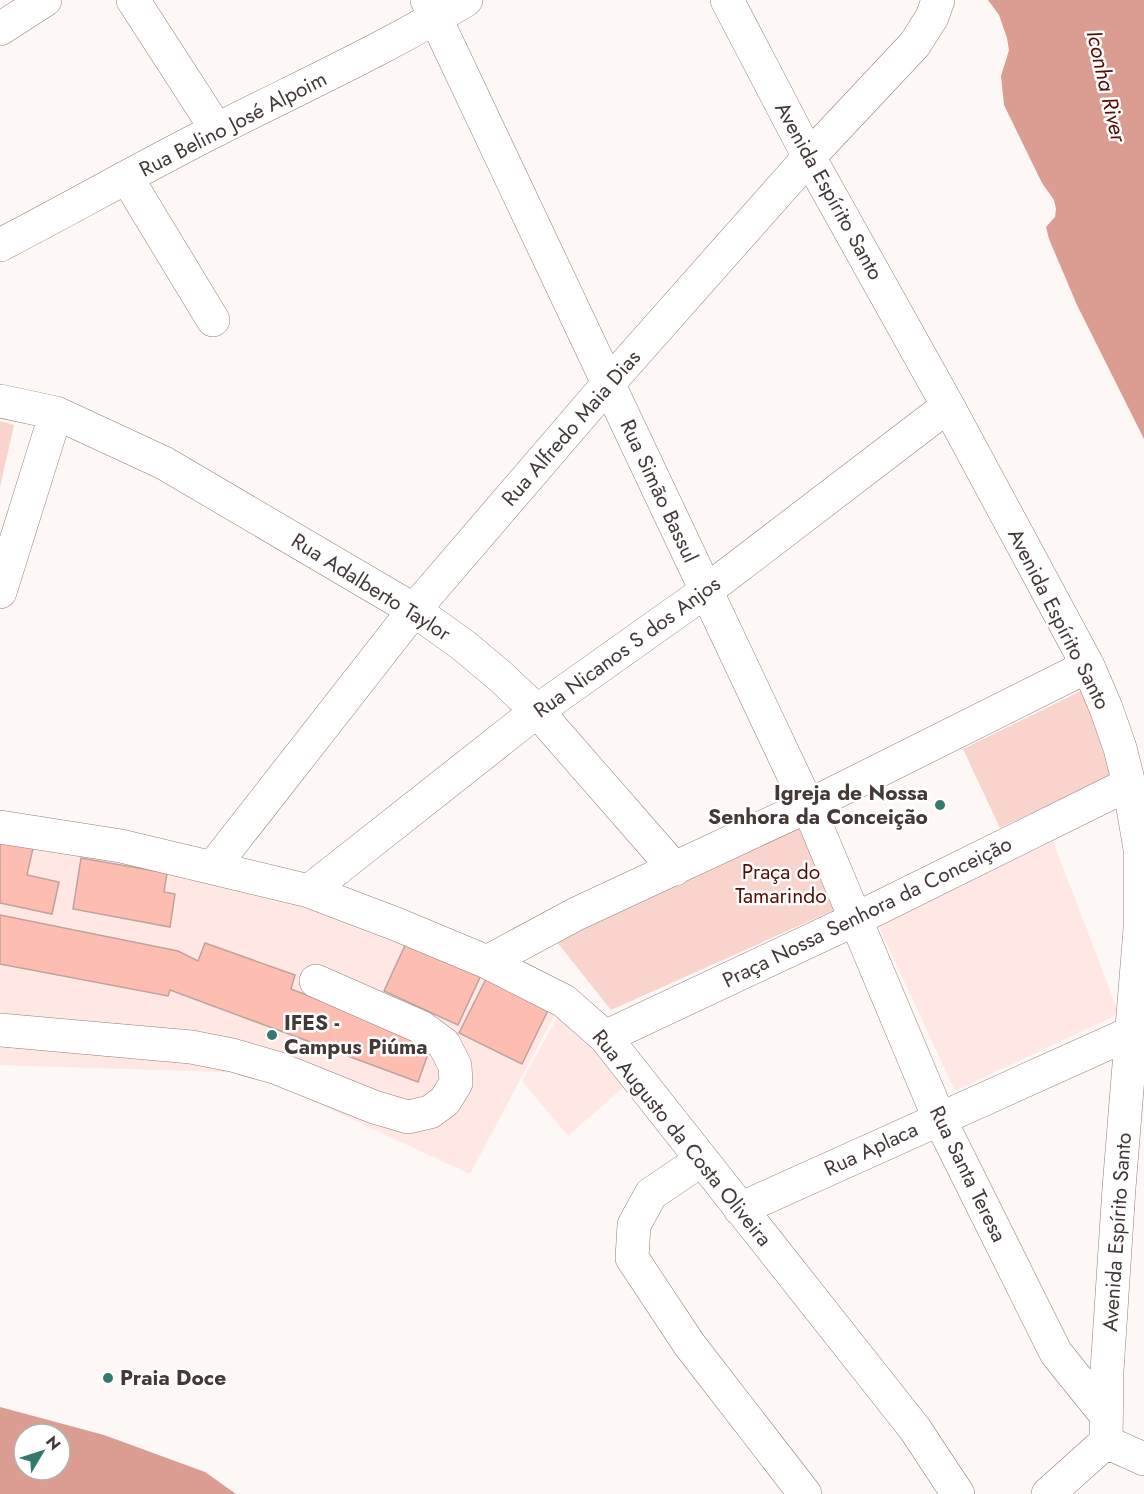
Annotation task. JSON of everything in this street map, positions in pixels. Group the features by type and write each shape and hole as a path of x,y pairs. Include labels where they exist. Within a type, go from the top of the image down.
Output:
{"street":[{"path":"0,28 45,0"},
{"path":"133,0 217,130"},
{"name":"Rua Belino José Alpoim","path":"0,245 217,130 329,75 431,9 466,0"},
{"name":"Avenida Espírito Santo","path":"726,0 809,157 948,406 1088,666 1106,708 1129,784 1140,849 1140,929 1119,1188 1107,1371 1106,1428"},
{"name":"Rua Alfredo Maia Dias","path":"213,867 414,610 608,384 809,157 915,44 932,17 938,0"},
{"name":"Rua Simão Bassul","path":"431,9 808,806 856,919"},
{"path":"127,178 213,320"},
{"name":"Rua Adalberto Taylor","path":"0,401 56,413 164,463 414,610 464,645 500,675 537,711 675,869"},
{"name":"Rua Nicanos S dos Anjos","path":"309,891 537,711 706,591 948,406"},
{"path":"0,592 56,413"},
{"path":"487,962 576,914 808,806 1088,666"},
{"name":"Praça Nossa Senhora da Conceição","path":"605,1037 856,919 1129,784"},
{"name":"Rua Augusto da Costa Oliveira","path":"0,827 121,846 309,891 487,962 564,1001 605,1037 915,1429 958,1494"},
{"name":"Rua Santa Teresa","path":"856,919 939,1118 1056,1353 1106,1428"},
{"path":"0,1030 45,1032 191,1047 232,1054 277,1068 374,1107 408,1117 430,1112 445,1101 456,1083 454,1066 444,1044 421,1027 316,981"},
{"name":"Rua Aplaca","path":"740,1209 1133,1032"},
{"path":"701,1160 651,1194 634,1225 632,1258 689,1344 805,1494"},
{"path":"1048,1494 1106,1428 1144,1459"}],"shaded area":[{"name":"IFES - Campus Piúma","path":"0,837 34,842 343,911 560,1005 470,1174 252,1073 0,1065"},
{"path":"1053,841 1119,1014 955,1091 878,925"},
{"path":"562,1009 626,1085 568,1136 522,1081"}],"green space":[{"path":"0,421 14,425 0,487"},
{"path":"1087,688 1113,775 1000,828 963,749"},
{"name":"Praça do Tamarindo","path":"805,822 843,906 611,1010 557,942"}],"water":[{"name":"Iconha River","path":"988,0 1144,0 1144,439 1077,305 1049,239 1046,227 1055,217 1054,200 1042,183 1004,105 1001,76 1009,50 999,15"},
{"path":"0,1407 56,1422 12,1422 12,1482 72,1482 72,1426 104,1435 205,1472 236,1494 0,1494"}],"building":[{"path":"0,841 33,848 27,875 59,882 52,914 0,903"},
{"path":"81,858 167,873 164,892 175,894 170,927 73,909"},
{"path":"0,915 178,951 198,961 205,943 295,975 291,989 432,1043 418,1082 170,990 168,996 0,964"},
{"path":"408,939 482,973 458,1025 384,991"},
{"path":"489,973 551,1004 522,1064 459,1033"}],"place":[{"name":"Igreja de Nossa Senhora da Conceição","path":"940,805"},
{"name":"IFES - Campus Piúma","path":"272,1035"},
{"name":"Praia Doce","path":"108,1378"}]}
